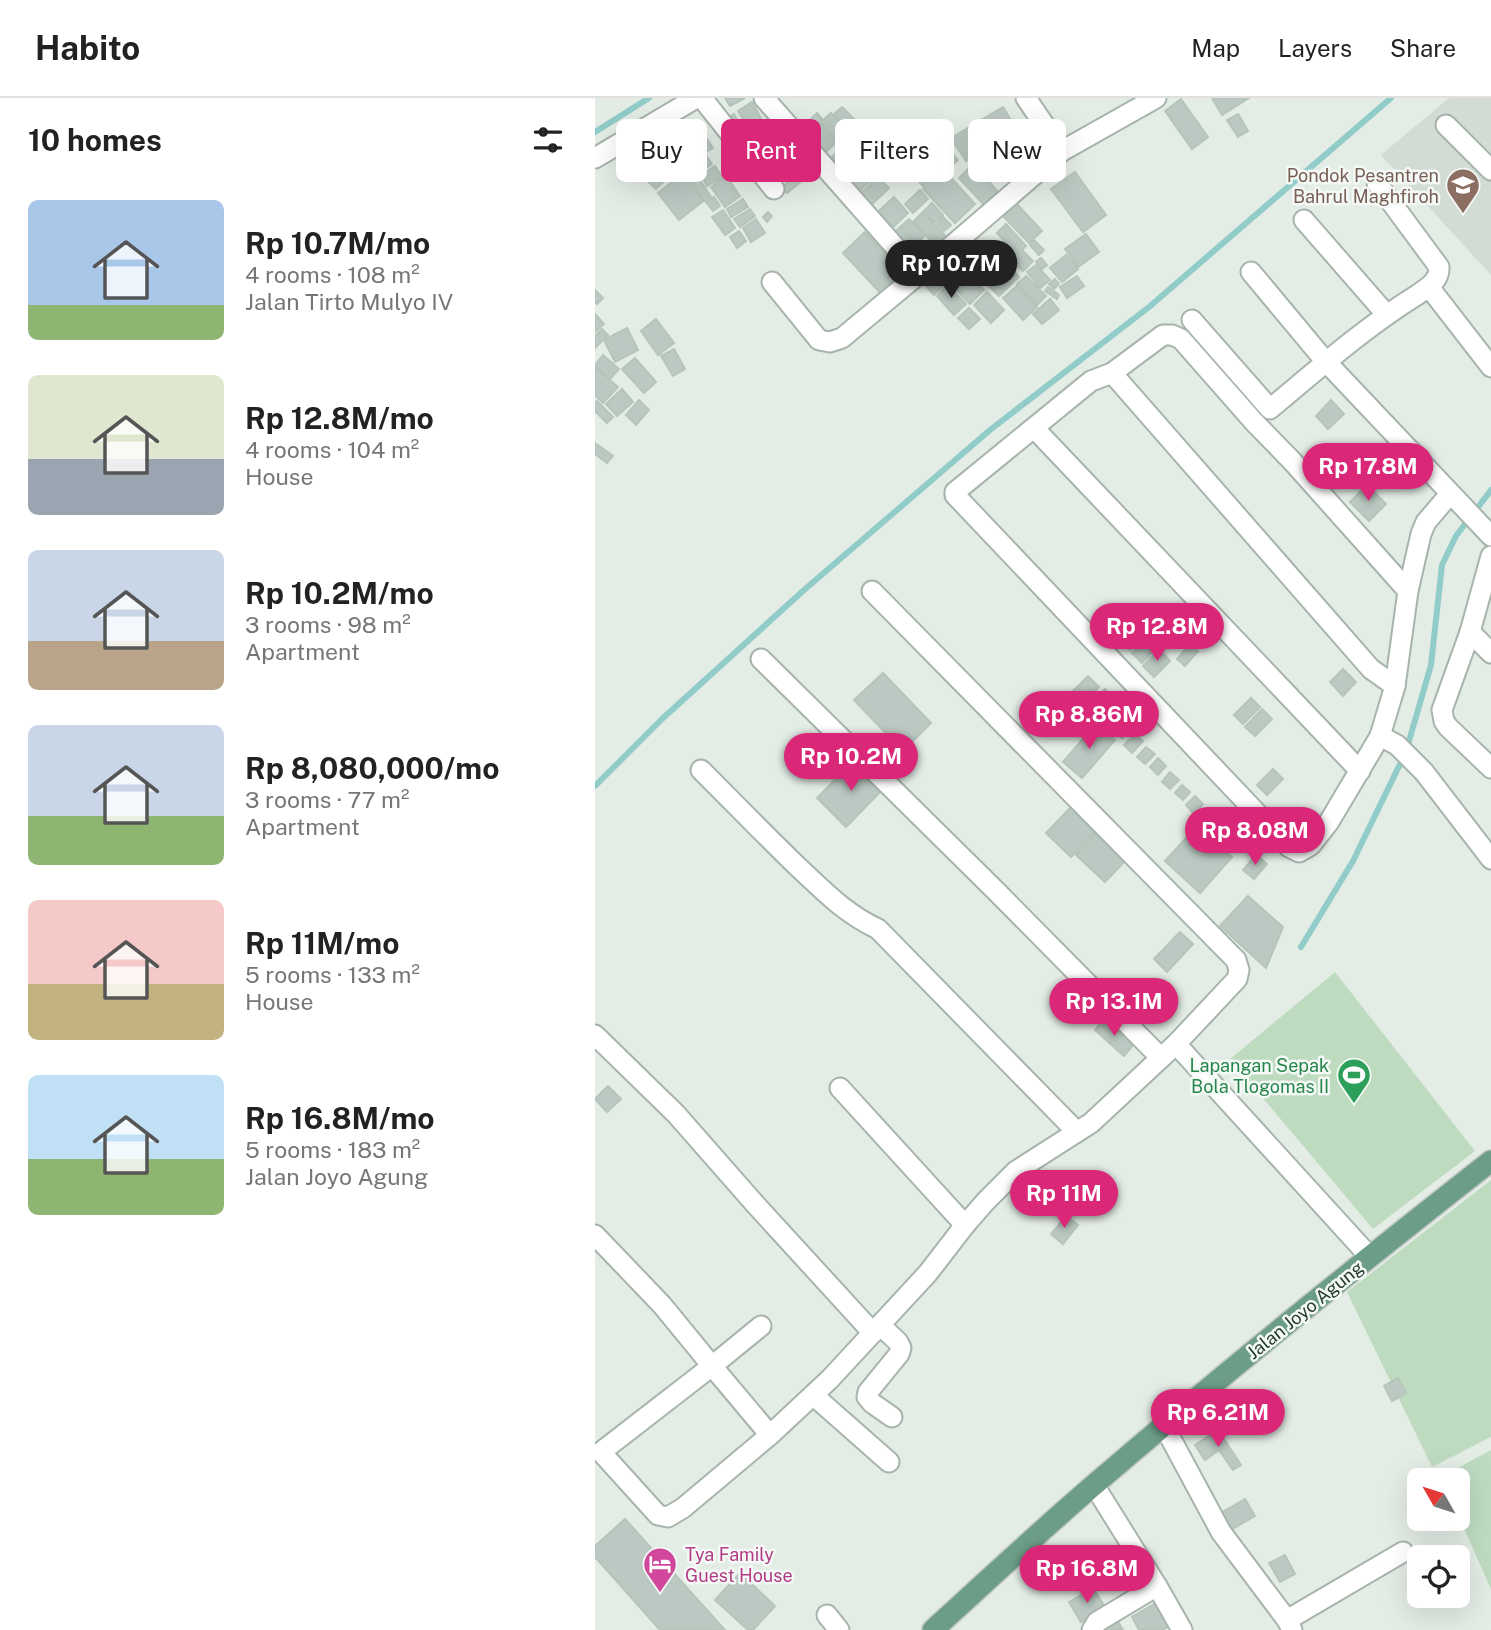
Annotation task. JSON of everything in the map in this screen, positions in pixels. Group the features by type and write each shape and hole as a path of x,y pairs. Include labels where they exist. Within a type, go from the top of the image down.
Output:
{"main road":[{"name":"Jalan Joyo Agung","path":"933,1630 1094,1485 1164,1426 1491,1161"}],"street":[{"path":"595,158 672,104 696,98"},
{"path":"702,98 774,189"},
{"path":"764,98 919,274"},
{"path":"1026,98 1040,119"},
{"path":"1066,149 1156,98"},
{"path":"1446,125 1491,170"},
{"path":"772,282 819,340 830,342 842,338 1026,182"},
{"path":"1192,320 1270,409 1329,364 1386,314 1429,287 1440,274 1439,267 1377,183"},
{"path":"1304,220 1386,314"},
{"path":"1251,272 1329,364 1485,531"},
{"path":"1429,287 1491,367"},
{"path":"1408,591 1181,340 1172,335 1163,335 1112,373 1091,381 954,495 1289,847 1299,852 1311,845 1360,771 1388,741 1408,591 1421,534 1426,522 1456,500"},
{"path":"1112,373 1371,669 1395,686"},
{"path":"1034,428 1360,771"},
{"path":"1491,556 1470,632 1442,710 1444,721 1491,768"},
{"path":"761,1326 712,1366 598,1449 658,1515 669,1517 683,1508 813,1395 928,1273 965,1225 1016,1171 1091,1123 1176,1044 1237,979 1239,970 1236,960 873,590"},
{"path":"1470,632 1491,653"},
{"path":"761,659 1161,1058"},
{"path":"1388,741 1424,772 1491,859"},
{"path":"701,769 842,908 878,929 1077,1132"},
{"path":"595,1035 676,1114 755,1203 877,1329 898,1342 901,1348 899,1354 868,1392 867,1397 893,1417"},
{"path":"1176,1044 1370,1257"},
{"path":"840,1088 965,1225"},
{"path":"595,1235 662,1305 770,1435"},
{"path":"813,1395 889,1462"},
{"path":"1164,1426 1221,1532 1290,1625 1402,1552"},
{"path":"1094,1485 1182,1630"},
{"path":"1092,1630 1097,1622 1157,1586"}],"shaded area":[{"name":"Pondok Pesantren Bahrul Maghfiroh","path":"1449,98 1491,98 1491,275 1381,155"}],"green space":[{"name":"Lapangan Sepak Bola Tlogomas II","path":"1335,972 1475,1151 1373,1229 1230,1059"},
{"path":"1491,1180 1491,1437 1432,1467 1347,1292"},
{"path":"1491,1450 1491,1589 1465,1531 1470,1531 1470,1468 1458,1468"}],"building":[{"path":"725,98 745,98 730,106"},
{"path":"1212,98 1249,98 1222,115"},
{"path":"1181,99 1208,137 1192,149 1165,111"},
{"path":"752,102 761,118 743,119 738,111"},
{"path":"842,107 854,119 838,119 834,114"},
{"path":"1003,107 1010,119 983,119"},
{"path":"817,113 822,119 821,120 811,119"},
{"path":"831,113 837,119 835,138 821,122"},
{"path":"1238,114 1248,131 1238,137 1227,120"},
{"path":"821,125 835,140 835,144 821,156"},
{"path":"968,128 966,161 954,143 954,136"},
{"path":"707,139 713,148 707,151"},
{"path":"835,154 835,176 824,164"},
{"path":"715,166 721,178 707,186 705,182 707,182 707,171"},
{"path":"968,169 968,182 989,182 1000,194 986,207 959,178"},
{"path":"1075,172 1106,215 1083,232 1051,189 1061,182 1066,182 1066,178"},
{"path":"721,180 721,182 730,182 740,196 725,207 711,187"},
{"path":"954,181 975,204 955,223 923,189 931,182"},
{"path":"649,182 663,182 656,189"},
{"path":"672,182 688,182 703,201 679,220 658,193"},
{"path":"691,182 701,182 711,197 704,201"},
{"path":"788,182 800,182 787,193 782,187"},
{"path":"841,182 869,182 854,196"},
{"path":"873,182 883,182 889,188 865,211 854,200"},
{"path":"920,190 928,199 913,213 905,204"},
{"path":"714,197 720,206 713,211 706,202"},
{"path":"894,197 908,213 886,234 871,218"},
{"path":"743,199 748,207 731,217 727,209"},
{"path":"1015,202 1042,231 1029,243 1002,215"},
{"path":"932,203 943,215 934,223 924,211"},
{"path":"750,209 755,216 740,227 734,219"},
{"path":"723,210 735,228 725,235 712,217"},
{"path":"768,212 772,216 767,222 763,217"},
{"path":"923,212 950,241 940,250 913,222"},
{"path":"943,217 951,225 944,231 937,224"},
{"path":"756,219 765,233 751,242 743,228"},
{"path":"909,219 925,235 916,244 900,227"},
{"path":"1006,224 1026,246 1022,250 1033,261 1023,271 1007,255 1013,250 997,233"},
{"path":"900,227 915,243 903,254 889,238"},
{"path":"739,231 746,241 737,248 730,237"},
{"path":"865,232 907,277 885,298 843,253"},
{"path":"1086,234 1099,252 1078,267 1065,249"},
{"path":"1034,240 1044,250 1039,255 1030,245"},
{"path":"976,241 994,261 1000,256 1007,264 986,284 960,256"},
{"path":"920,244 930,253 917,265 908,255"},
{"path":"1066,255 1078,269 1062,282 1050,268"},
{"path":"1041,258 1047,265 1042,269 1036,262"},
{"path":"958,262 984,290 970,304 944,276"},
{"path":"1036,265 1050,280 1040,288 1027,272"},
{"path":"931,267 946,284 934,295 919,278"},
{"path":"1010,267 1019,277 999,296 989,286"},
{"path":"1026,276 1046,296 1037,305 1017,284"},
{"path":"1077,276 1084,286 1067,298 1060,287"},
{"path":"1055,279 1059,284 1054,289 1049,284"},
{"path":"948,285 966,304 954,315 937,296"},
{"path":"1017,286 1037,307 1023,320 1003,298"},
{"path":"1048,287 1059,295 1057,299 1045,291"},
{"path":"595,290 603,298 597,304 595,302"},
{"path":"987,292 1004,310 991,323 974,305"},
{"path":"1050,299 1059,310 1042,324 1033,314"},
{"path":"969,308 980,319 969,329 958,318"},
{"path":"595,314 604,324 595,332"},
{"path":"656,319 674,343 658,355 641,331"},
{"path":"627,328 638,350 615,362 604,340"},
{"path":"602,329 608,335 595,348 595,336"},
{"path":"674,349 685,369 673,376 661,356"},
{"path":"603,355 619,369 610,379 595,365"},
{"path":"635,358 656,382 644,393 622,369"},
{"path":"595,367 618,387 603,403 595,395"},
{"path":"622,389 633,402 617,416 606,404"},
{"path":"639,400 649,410 636,425 626,415"},
{"path":"1331,400 1344,414 1328,429 1316,416"},
{"path":"597,401 613,417 607,423 595,411"},
{"path":"595,443 613,456 607,463 595,454"},
{"path":"1367,485 1386,504 1369,521 1350,502"},
{"path":"1135,627 1144,635 1130,650 1121,642"},
{"path":"1146,638 1156,648 1142,663 1132,653"},
{"path":"1190,644 1198,651 1185,666 1177,659"},
{"path":"1159,649 1170,661 1154,677 1143,666"},
{"path":"1343,669 1356,682 1343,696 1330,682"},
{"path":"883,673 931,723 903,751 854,700"},
{"path":"1088,676 1099,687 1082,704 1071,693"},
{"path":"1105,689 1115,700 1095,719 1084,709"},
{"path":"1251,698 1260,707 1243,724 1234,715"},
{"path":"1111,708 1119,716 1109,726 1101,719"},
{"path":"1262,709 1272,719 1255,736 1245,727"},
{"path":"1123,720 1132,728 1122,738 1114,730"},
{"path":"1096,724 1115,740 1082,778 1063,762"},
{"path":"1135,734 1143,741 1132,753 1124,745"},
{"path":"1146,747 1155,754 1145,764 1137,757"},
{"path":"1158,758 1166,766 1158,775 1150,767"},
{"path":"855,759 884,788 846,827 817,798"},
{"path":"1273,769 1283,779 1267,795 1257,785"},
{"path":"1170,772 1179,780 1170,789 1162,782"},
{"path":"1182,785 1190,792 1183,800 1175,793"},
{"path":"1195,796 1203,804 1194,814 1186,805"},
{"path":"1073,805 1098,829 1071,857 1046,833"},
{"path":"1207,810 1215,816 1206,827 1198,820"},
{"path":"1197,826 1232,857 1200,893 1165,861"},
{"path":"1096,834 1125,861 1105,882 1076,855"},
{"path":"1256,855 1267,864 1254,879 1243,870"},
{"path":"1248,896 1283,927 1266,968 1220,926"},
{"path":"1180,932 1193,944 1167,972 1154,959"},
{"path":"1104,1019 1133,1045 1124,1056 1095,1030"},
{"path":"608,1086 621,1099 607,1112 595,1099"},
{"path":"1066,1216 1078,1225 1063,1244 1051,1234"},
{"path":"1398,1378 1406,1393 1392,1401 1384,1386"},
{"path":"1218,1430 1241,1465 1233,1470 1219,1450 1205,1460 1195,1445"},
{"path":"1245,1499 1255,1516 1229,1531 1219,1514"},
{"name":"Tya Family Guest House","path":"625,1519 725,1630 660,1630 595,1557 595,1546"},
{"path":"1285,1555 1295,1574 1280,1582 1269,1563"},
{"path":"740,1573 775,1606 753,1630 748,1630 715,1600"},
{"path":"1093,1588 1105,1607 1081,1622 1069,1602"},
{"path":"1158,1602 1170,1626 1162,1630 1139,1630 1132,1617"},
{"path":"1117,1620 1123,1630 1099,1630"}],"waterway":[{"path":"595,132 649,98"},
{"path":"595,786 662,719 804,590 990,430 1149,307 1391,98"},
{"path":"1407,748 1431,665 1442,565 1456,536 1491,490"},
{"path":"1301,947 1353,861 1403,758"}],"place":[{"name":"Pondok Pesantren Bahrul Maghfiroh","path":"1463,215"},
{"name":"Lapangan Sepak Bola Tlogomas II","path":"1354,1105"},
{"name":"Tya Family Guest House","path":"660,1594"}]}
